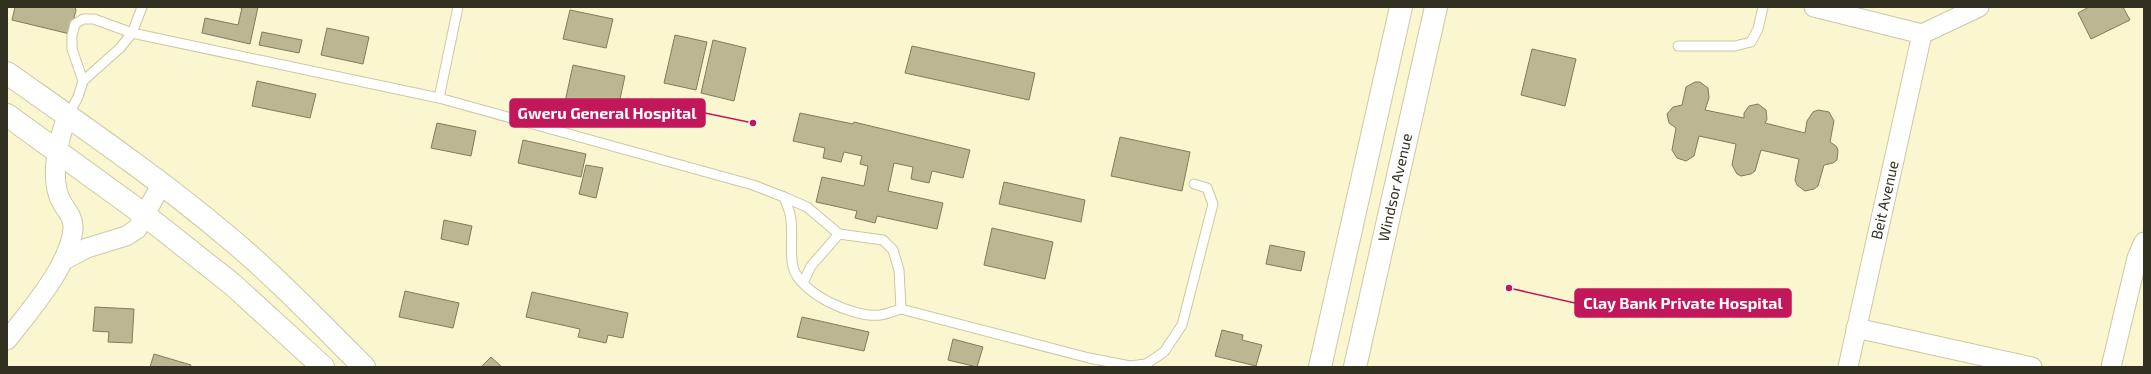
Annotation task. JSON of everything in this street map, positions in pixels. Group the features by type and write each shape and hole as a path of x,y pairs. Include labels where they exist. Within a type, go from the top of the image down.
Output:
{"main road":[{"path":"1320,367 1401,7"},
{"name":"Windsor Avenue","path":"1355,367 1436,7"},
{"path":"7,73 68,116 228,238 315,318 364,367"},
{"path":"7,115 146,216 232,284 322,367"}],"street":[{"path":"1814,7 1922,34 1978,7"},
{"name":"Beit Avenue","path":"1848,367 1922,34"},
{"path":"7,340 64,260 71,243 73,227 70,212 60,199 57,183 57,151 62,129 68,116"},
{"path":"64,260 88,248 126,236 137,229 146,216 160,185"},
{"path":"2112,367 2137,258 2144,242"},
{"path":"1856,328 2032,367"}],"lane":[{"path":"68,116 78,97 83,82 120,48 132,33 142,7"},
{"path":"439,98 458,7"},
{"path":"1678,46 1735,46 1751,42 1758,29 1763,7"},
{"path":"83,82 72,49 72,36 75,24 83,19 94,19 132,33 439,98 753,186 807,207 839,234 883,240 893,250 899,270 901,309"},
{"path":"784,197 790,215 793,267 803,283 814,293 838,306 862,313 879,315 901,309 1089,358 1130,366 1146,364 1164,352 1182,326 1213,204 1208,188 1194,184"},
{"path":"803,283 811,266 839,234"}],"building":[{"path":"15,7 75,7 76,10 70,34 12,20"},
{"path":"235,7 258,7 250,44 202,33 205,18 238,25 242,8"},
{"path":"2089,7 2123,7 2130,20 2091,39 2078,13"},
{"path":"570,10 613,19 606,48 563,39"},
{"path":"327,28 369,37 363,64 321,55"},
{"path":"262,32 302,40 299,53 259,45"},
{"path":"675,35 707,42 696,90 664,83"},
{"path":"713,40 746,48 734,101 701,93"},
{"path":"912,46 1035,73 1029,100 905,73"},
{"path":"1532,49 1576,59 1565,106 1521,95"},
{"path":"573,65 625,76 617,113 565,102"},
{"path":"257,81 316,94 310,118 252,106"},
{"path":"1695,82 1700,82 1708,88 1709,98 1705,110 1744,118 1744,113 1749,106 1758,104 1766,110 1767,119 1765,123 1805,133 1807,121 1813,112 1818,110 1829,112 1834,121 1830,142 1836,146 1838,150 1837,160 1833,163 1824,165 1818,186 1814,189 1805,191 1797,185 1795,180 1799,159 1761,150 1755,171 1751,174 1741,176 1737,174 1732,165 1736,144 1699,136 1694,156 1686,161 1677,158 1672,150 1676,128 1669,123 1667,114 1673,107 1682,105 1686,87"},
{"path":"800,113 853,124 854,122 970,150 963,178 932,171 929,183 911,179 913,167 894,163 888,191 943,203 937,229 877,216 875,223 855,218 857,211 816,202 822,177 864,186 868,166 860,164 862,156 844,152 841,162 823,158 825,148 793,141"},
{"path":"437,123 476,131 471,156 431,148"},
{"path":"1120,137 1190,152 1182,191 1111,176"},
{"path":"523,140 586,154 581,177 518,163"},
{"path":"586,165 603,168 596,198 579,194"},
{"path":"1004,182 1085,200 1081,222 999,204"},
{"path":"444,220 472,226 468,245 441,239"},
{"path":"992,228 1053,242 1045,279 984,265"},
{"path":"1270,245 1305,252 1301,271 1266,264"},
{"path":"405,291 459,303 453,328 399,317"},
{"path":"532,292 628,313 623,338 608,335 606,343 578,337 580,329 526,317"},
{"path":"95,307 134,309 132,343 108,342 109,332 93,331"},
{"path":"802,317 869,332 864,351 797,337"},
{"path":"1222,330 1243,335 1242,340 1262,345 1256,366 1215,356"},
{"path":"953,339 983,347 977,367 948,360"},
{"path":"154,354 191,365 190,367 150,367"},
{"path":"491,357 502,367 481,367"}],"place":[{"name":"Gweru General Hospital","path":"753,123"},
{"name":"Clay Bank Private Hospital","path":"1509,288"}]}
